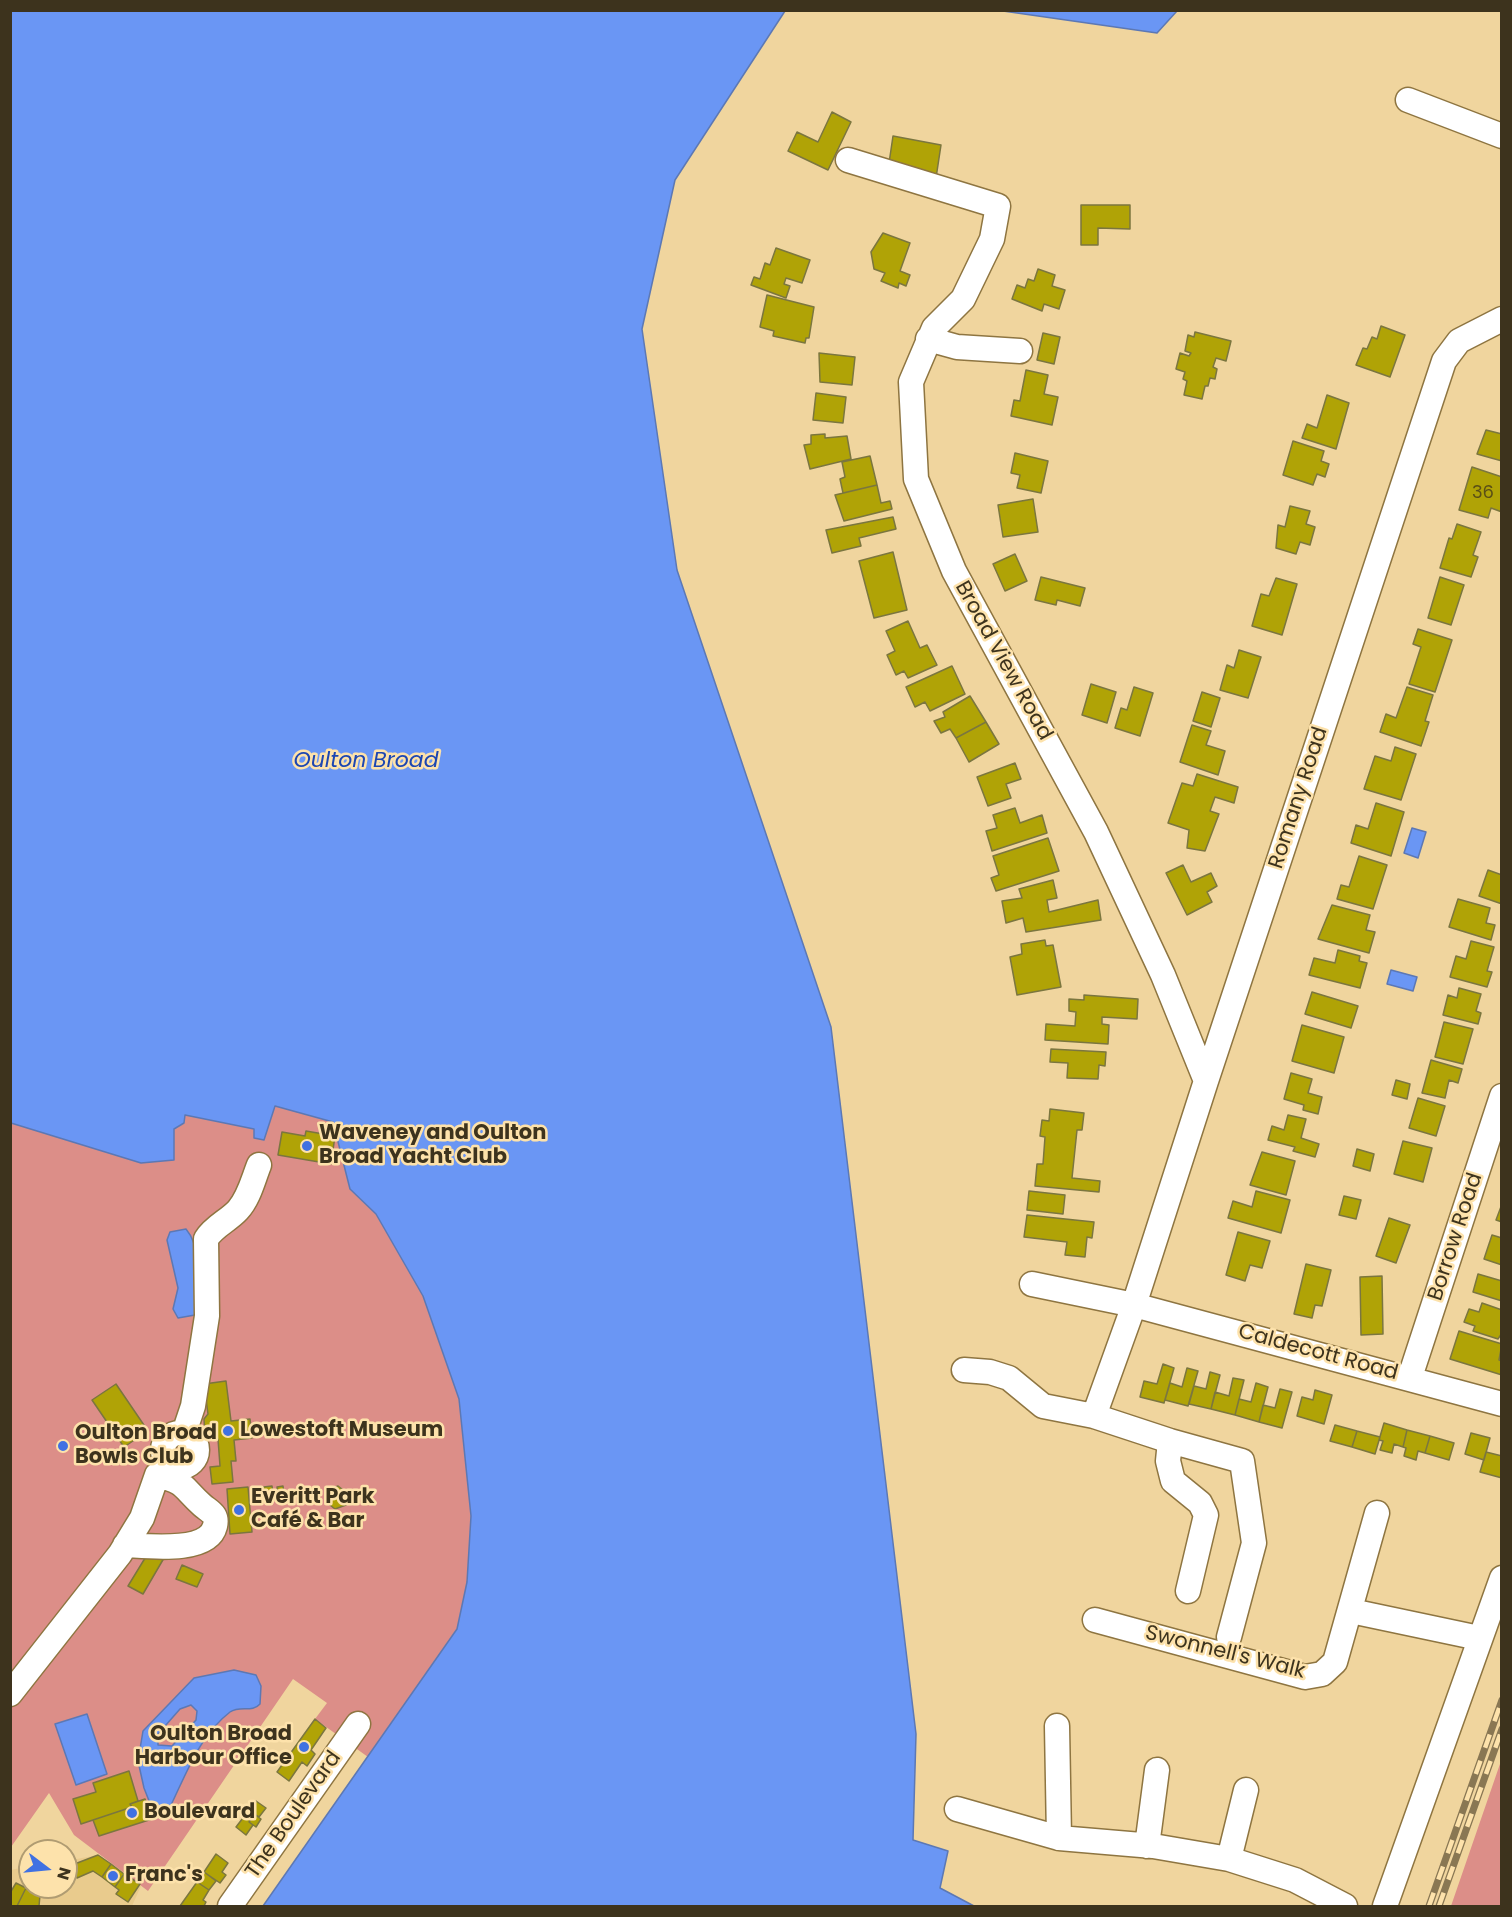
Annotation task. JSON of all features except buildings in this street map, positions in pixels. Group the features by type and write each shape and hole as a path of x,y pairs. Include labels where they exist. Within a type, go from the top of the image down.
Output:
{"street":[{"path":"1408,100 1502,136"},
{"name":"Broad View Road","path":"848,160 998,206 992,239 963,299 934,328 911,382 916,478 954,570 1096,832 1163,975 1206,1081"},
{"name":"Romany Road","path":"1094,1416 1134,1305 1444,361 1459,341 1502,319"},
{"path":"928,339 957,347 1020,351"},
{"name":"Borrow Road","path":"1410,1377 1502,1096"},
{"path":"163,1469 184,1466 194,1460 196,1444 184,1433 193,1406 207,1316 206,1239 212,1230 238,1210 247,1196 259,1166"},
{"name":"Caldecott Road","path":"1032,1284 1134,1305 1410,1377 1502,1404"},
{"path":"964,1370 990,1372 1009,1378 1043,1406 1094,1416 1170,1441 1242,1461 1254,1543 1229,1637"},
{"path":"1170,1441 1168,1461 1173,1481 1200,1503 1206,1515 1188,1591"},
{"path":"10,1694 125,1545 142,1518 163,1469"},
{"path":"125,1545 172,1547 203,1541 214,1532 216,1520 213,1511 163,1469"},
{"name":"Swonnell's Walk","path":"1095,1620 1305,1677 1322,1674 1335,1662 1377,1513"},
{"path":"1385,1906 1502,1578"},
{"path":"1351,1611 1479,1638"},
{"name":"The Boulevard","path":"230,1906 358,1724"},
{"path":"1057,1726 1059,1838"},
{"path":"1150,1846 1157,1770"},
{"path":"1229,1858 1246,1790"},
{"path":"957,1809 1059,1838 1150,1846 1229,1858 1295,1880 1345,1906"}],"shaded area":[{"path":"275,1106 333,1122 350,1189 376,1214 423,1296 459,1399 471,1516 467,1582 457,1629 368,1757 315,1719 327,1703 293,1679 148,1891 74,1835 49,1793 11,1847 11,1123 141,1163 174,1129 184,1123 185,1115 255,1129 264,1139"},
{"path":"1501,1761 1501,1906 1451,1906"},
{"path":"98,1855 141,1886 132,1906 11,1906 11,1870 18,1869 18,1899 78,1899 78,1859"}],"water":[{"path":"1177,10 1157,33 1003,11"},
{"name":"Oulton Broad","path":"10,11 785,11 675,180 642,329 677,570 831,1027 916,1734 913,1840 948,1851 940,1888 974,1906 263,1906 457,1629 467,1582 471,1516 459,1399 423,1296 376,1214 350,1189 333,1122 275,1106 264,1140 254,1138 254,1129 185,1115 184,1123 174,1129 174,1160 141,1163 11,1123"},
{"path":"1412,828 1426,832 1418,858 1404,853"},
{"path":"1391,970 1417,977 1413,991 1387,984"},
{"path":"186,1229 192,1238 197,1259 195,1315 178,1318 173,1309 178,1288 167,1240 170,1232"},
{"path":"234,1670 256,1675 261,1686 260,1704 253,1708 234,1710 220,1721 195,1755 171,1805 164,1810 153,1811 144,1788 138,1761 143,1731 194,1678","holes":["191,1705 197,1711 196,1720 172,1746 158,1745 158,1734 180,1709"]},
{"path":"87,1714 107,1774 76,1785 55,1724"}],"railway":[{"path":"1429,1906 1502,1700"},
{"path":"1439,1906 1502,1729"}],"place":[{"name":"Waveney and Oulton Broad Yacht Club","path":"307,1146"},
{"name":"Lowestoft Museum","path":"228,1431"},
{"name":"Oulton Broad Bowls Club","path":"63,1446"},
{"name":"Everitt Park Café & Bar","path":"239,1510"},
{"name":"Oulton Broad Harbour Office","path":"304,1747"},
{"name":"Boulevard","path":"132,1813"},
{"name":"Franc's","path":"113,1876"}]}
